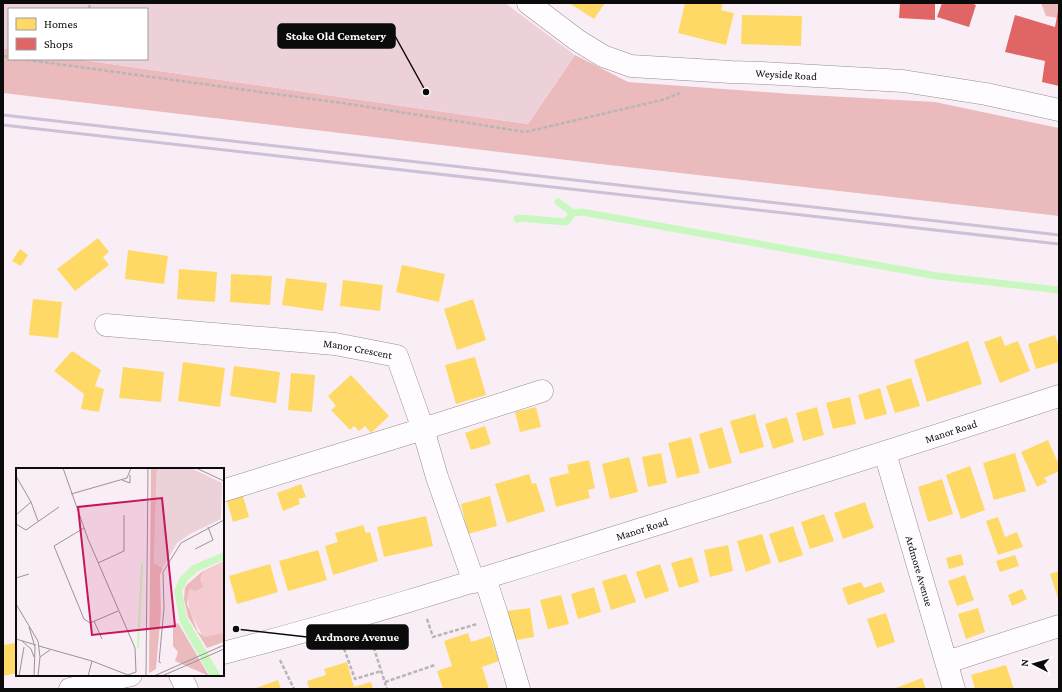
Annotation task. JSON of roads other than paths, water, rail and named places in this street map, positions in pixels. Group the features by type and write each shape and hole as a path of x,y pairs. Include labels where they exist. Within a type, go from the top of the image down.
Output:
{"street":[{"name":"Weyside Road","path":"528,3 577,40 603,56 631,66 902,81 986,94 1059,110"},
{"name":"Manor Crescent","path":"106,325 335,344 396,356 423,429 437,477 480,580 498,618 519,689"},
{"path":"225,490 423,429 542,390"},
{"name":"Manor Road","path":"224,653 271,641 480,580 885,453 1059,396"},
{"name":"Ardmore Avenue","path":"885,453 954,689"},
{"path":"947,662 1059,626"},
{"path":"61,676 64,689"},
{"path":"70,689 127,676"},
{"path":"180,676 187,689"}],"waterway":[{"path":"558,202 573,213 582,212 937,276 1059,290"},
{"path":"517,219 566,222 573,213"}],"railway":[{"path":"3,115 1059,235"},
{"path":"3,125 1059,244"}],"place":[{"name":"Stoke Old Cemetery","path":"426,92"},
{"name":"Ardmore Avenue","path":"236,629"}]}
